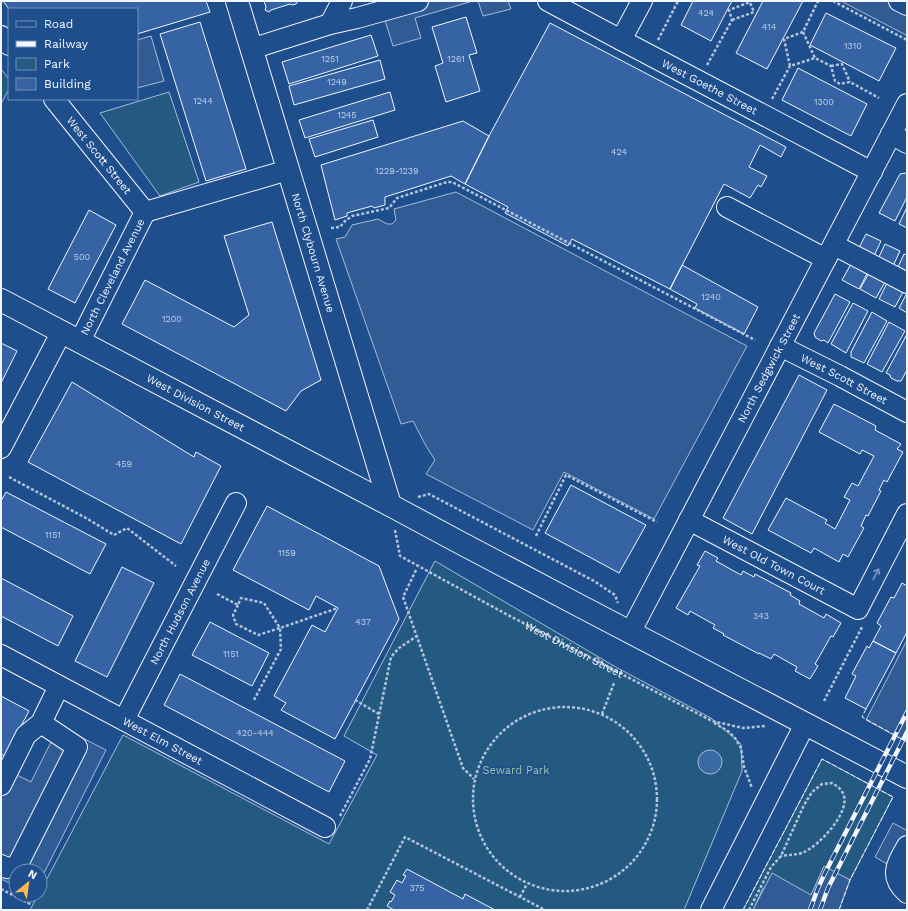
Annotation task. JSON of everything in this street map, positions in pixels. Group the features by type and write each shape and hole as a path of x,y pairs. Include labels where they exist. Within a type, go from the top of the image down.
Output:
{"main road":[{"name":"North Clybourn Avenue","path":"237,1 390,505"},
{"name":"West Division Street","path":"1,300 390,505 457,542 907,777"}],"street":[{"path":"330,24 342,1"},
{"path":"251,49 330,24 418,1"},
{"name":"West Goethe Street","path":"548,1 872,172"},
{"path":"621,40 642,1"},
{"path":"899,1 907,5"},
{"path":"1,36 8,45"},
{"name":"West Scott Street","path":"55,100 145,212"},
{"name":"North Sedgwick Street","path":"630,633 872,172 899,139 907,104"},
{"path":"145,212 288,170"},
{"path":"727,207 830,252 907,283"},
{"name":"North Cleveland Avenue","path":"1,448 71,336 145,212"},
{"name":"West Scott Street","path":"780,346 907,412"},
{"name":"North Hudson Avenue","path":"124,720 236,504"},
{"name":"West Old Town Court","path":"689,520 858,609 907,514"},
{"name":"West Elm Street","path":"1,655 325,827"},
{"path":"1,784 26,735 41,723 60,686"},
{"path":"1,865 7,868 17,866 77,747 41,723"},
{"path":"711,910 805,724"},
{"path":"907,846 896,866 896,877 901,887 907,893"}],"path":[{"path":"657,42 678,1"},
{"path":"770,103 790,66 784,40 803,32 818,1"},
{"path":"833,1 907,40"},
{"path":"705,68 732,20 754,12 750,2 730,10 732,20"},
{"path":"803,32 815,58 831,66 842,64 850,82 879,98"},
{"path":"790,66 815,58"},
{"path":"831,66 835,81 840,84 850,82"},
{"path":"331,228 340,226 344,221 352,216 389,208 397,198 447,182 452,182 755,340"},
{"path":"536,536 566,475 657,522"},
{"path":"9,477 86,518 114,535 127,528 176,566"},
{"path":"390,505 429,494 594,581 614,595 630,633"},
{"name":"West Division Street","path":"390,505 400,556 506,614 712,721 743,728 766,726"},
{"path":"416,570 403,597 463,768 474,779"},
{"path":"217,594 238,605"},
{"path":"254,700 281,649 280,628 264,603 241,598 232,615 236,624 258,635 280,628 338,608"},
{"path":"325,827 332,831 370,759 391,658 399,648 417,636"},
{"path":"602,714 614,683"},
{"path":"355,700 379,714"},
{"path":"575,707 602,714 626,729 645,752 656,779 658,808 650,836 634,861 612,880 585,890 555,892 527,884 509,873 494,858 482,841 474,821 472,800 474,779 484,754 500,732 522,716 548,708 575,707"},
{"path":"712,721 735,738 741,748 744,767 760,812"},
{"path":"749,910 771,867 781,856 804,805 812,792 822,784 832,783 840,788 844,796 844,805 829,831 816,844 803,853 781,856"},
{"path":"367,910 405,837 544,910"},
{"path":"520,897 527,884"},
{"path":"1,889 32,905"}],"green space":[{"path":"1,69 8,78 8,91 1,104"},
{"path":"169,92 199,182 160,196 100,113"},
{"name":"Seward Park","path":"435,561 614,666 711,718 741,744 742,771 684,910 30,910 34,903 48,903 48,877 123,735 329,844 377,755 344,736"},
{"path":"822,759 893,797 850,880 824,867 811,895 763,888 753,910 743,910"}],"shaded area":[{"path":"379,1 473,1 415,18 421,38 393,46"},
{"path":"478,1 508,1 511,9 483,16"},
{"path":"841,1 907,1 906,35"},
{"path":"151,36 164,81 138,88 138,40"},
{"path":"456,192 747,346 654,519 564,472 533,530 426,474 435,460 413,421 401,424 336,239 345,237 352,225 378,219 387,224 392,224 396,220 394,209"},
{"path":"907,640 907,742 866,720"},
{"path":"59,726 106,750 48,865 48,863 8,863 8,882 1,879 1,767 31,782"},
{"path":"710,750 715,751 721,757 721,767 715,773 710,774 705,773 699,767 698,762 699,757 705,751"},
{"path":"893,823 906,830 907,829 907,901 889,865 875,857"},
{"path":"824,866 850,880 839,910 753,910 772,873 811,895"}],"building":[{"path":"3,1 206,1 210,12 138,34 138,8 8,8"},
{"path":"264,1 298,1 296,4 290,4 269,12 265,10 266,7"},
{"path":"693,1 732,1 711,41 681,25"},
{"path":"763,1 803,1 767,69 736,53"},
{"path":"826,13 896,48 879,81 810,45"},
{"path":"466,17 477,53 469,55 480,91 446,102 435,66 443,63 432,27"},
{"path":"200,22 246,169 206,181 160,34"},
{"path":"550,23 786,147 781,157 760,145 749,167 767,176 761,187 758,185 750,198 724,184 670,289 572,239 568,246 505,213 508,207 465,184"},
{"path":"371,35 378,56 289,84 282,62"},
{"path":"380,60 385,79 294,105 289,86"},
{"path":"798,68 867,104 851,136 782,100"},
{"path":"390,92 395,110 305,138 299,120"},
{"path":"373,120 378,137 315,157 309,139"},
{"path":"463,121 489,136 465,184 451,176 385,197 385,205 374,208 372,206 347,213 347,216 335,220 321,165"},
{"path":"900,174 907,174 907,197 895,221 879,213"},
{"path":"907,207 907,228 899,224"},
{"path":"89,210 116,225 75,303 48,289"},
{"path":"272,222 321,380 301,391 286,411 122,324 145,280 234,327 249,315 224,236"},
{"path":"866,234 881,241 874,256 859,248"},
{"path":"885,244 900,251 893,266 878,259"},
{"path":"904,254 907,255 907,274 897,269"},
{"path":"851,264 868,272 859,289 842,280"},
{"path":"682,265 758,307 744,334 695,308 697,304 670,289"},
{"path":"869,273 885,282 876,298 860,289"},
{"path":"887,283 903,292 895,307 879,299"},
{"path":"907,293 907,313 899,308"},
{"path":"835,294 850,302 828,343 815,337 814,333"},
{"path":"853,303 868,311 846,353 831,344"},
{"path":"872,312 887,321 864,363 851,357 851,352"},
{"path":"889,322 905,331 882,372 867,364"},
{"path":"907,334 907,370 901,381 897,381 886,373"},
{"path":"1,343 17,351 1,383"},
{"path":"799,375 827,390 752,534 723,518"},
{"path":"72,382 194,457 196,452 221,466 181,544 28,462"},
{"path":"834,404 876,426 875,430 901,444 897,449 903,452 887,482 884,480 879,490 881,491 861,526 864,528 848,557 843,554 839,562 814,548 811,553 768,530 786,498 827,520 825,523 835,529 850,500 844,497 852,483 858,486 874,456 862,450 860,454 819,432"},
{"path":"571,485 646,525 619,573 545,533"},
{"path":"6,492 106,544 90,574 1,527 1,501"},
{"path":"267,506 379,566 399,619 335,739 281,710 286,703 274,696 312,625 325,632 338,608 316,596 309,610 233,570"},
{"path":"705,551 718,558 716,561 741,575 743,571 754,577 755,574 791,593 790,595 800,601 799,604 824,618 826,614 841,623 833,637 831,636 815,664 818,666 810,679 795,671 797,667 774,654 771,659 759,654 723,635 724,634 713,628 715,625 690,611 688,615 676,608 700,566 697,565"},
{"path":"122,567 154,583 107,677 75,661"},
{"path":"1,578 73,616 58,646 1,616"},
{"path":"902,583 907,586 907,632 896,653 873,641 881,626 877,623 891,597 894,598"},
{"path":"210,622 269,653 252,686 192,655"},
{"path":"873,641 896,653 866,709 845,698 856,676 852,674 867,646 869,648"},
{"path":"180,674 345,761 329,792 164,705"},
{"path":"1,696 29,711 5,756 1,754"},
{"path":"407,869 463,899 465,894 495,910 394,910 387,906 395,895 390,892 397,880 402,883 406,876 403,875"}],"railway":[{"path":"810,910 824,875 907,712"},
{"path":"820,910 828,888 907,732"}],"fence":[{"path":"866,709 862,717 907,742"},
{"path":"743,910 822,759 893,797 850,880 839,910"}]}
